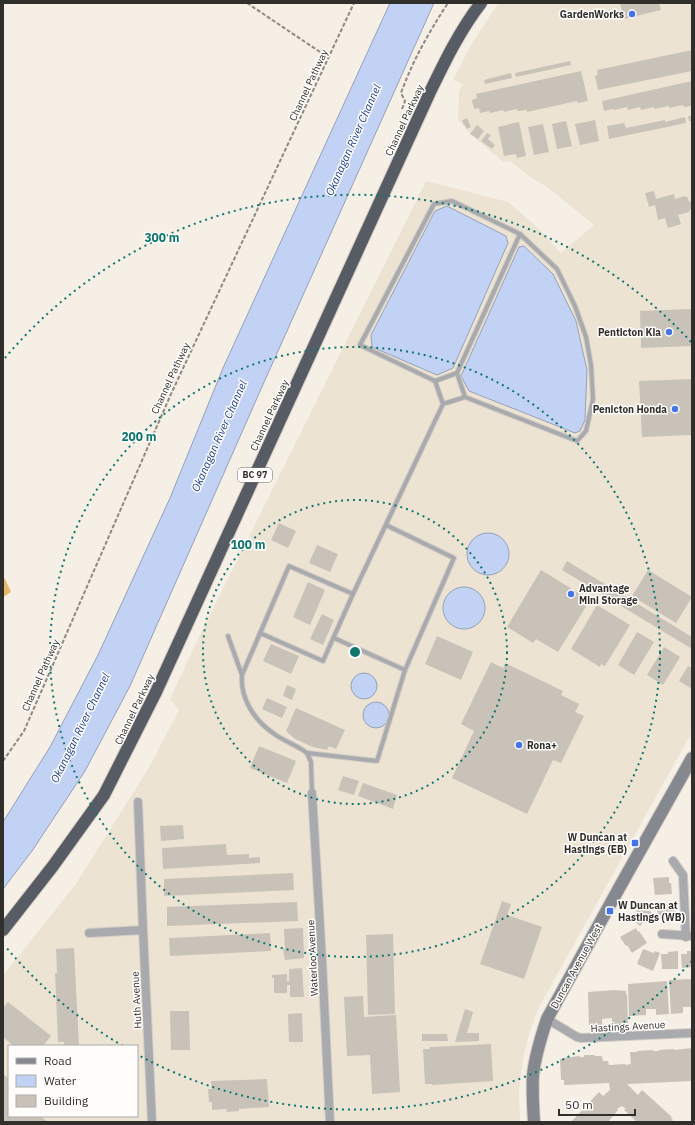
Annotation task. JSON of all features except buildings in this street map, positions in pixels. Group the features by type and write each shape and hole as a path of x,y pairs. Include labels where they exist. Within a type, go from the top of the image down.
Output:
{"highway":[{"name":"Channel Parkway","path":"3,930 104,795 156,692 427,98 464,27 481,3"}],"street":[{"name":"Duncan Avenue West","path":"534,1122 533,1074 540,1039 547,1020 692,758"},
{"name":"Waterloo Avenue","path":"312,793 330,1122"},
{"name":"Huth Avenue","path":"138,802 152,1122"},
{"path":"662,934 689,937 683,875 673,861"},
{"path":"89,933 143,930"},
{"name":"Hastings Avenue","path":"547,1020 577,1037 582,1038 692,1033"}],"lane":[{"path":"260,633 324,661 443,404 435,381 360,345 434,204 452,201 520,234 557,269 575,306 586,337 591,365 593,399 586,431 577,441 465,397 443,404"},
{"path":"465,397 457,373 520,234"},
{"path":"435,381 457,373"},
{"path":"228,636 242,675 243,687 250,709 261,723 273,733 308,753 377,761 405,670 454,558 386,525"},
{"path":"242,675 289,566 354,594"},
{"path":"334,638 405,670"},
{"path":"308,753 312,793"}],"path":[{"path":"247,3 329,58"},
{"name":"Channel Pathway","path":"3,761 24,731 171,394 354,3"},
{"path":"402,109 405,101 401,93 409,72 430,30 448,3"}],"shaded area":[{"path":"499,3 692,3 692,732 539,1007 529,1034 523,1059 519,1090 520,1122 3,1122 3,975 75,885 147,771 179,710 170,699 196,643 426,181 508,202 537,227 561,253 594,225 550,189 532,178 510,161 503,162 469,133 458,119 459,91 463,84 453,80 471,45"},
{"path":"3,575 11,592 3,597"}],"water":[{"name":"Okanagan River Channel","path":"390,3 434,3 130,686 85,771 32,851 3,889 3,822 50,747 98,655 170,498 223,368"},
{"path":"447,206 506,236 508,243 453,368 437,375 372,347 371,335 435,211"},
{"path":"524,246 553,274 576,321 587,370 585,420 580,431 575,433 469,391 461,376 519,247"},
{"path":"484,533 492,533 500,536 506,542 509,554 506,566 500,572 492,575 484,575 476,572 470,566 467,558 467,550 470,542 476,536"},
{"path":"460,587 468,587 476,590 482,596 485,608 482,620 476,626 468,629 460,629 452,626 446,620 443,612 443,604 446,596 452,590"},
{"path":"364,673 373,677 377,686 373,695 364,699 355,695 351,686 355,677"},
{"path":"376,702 385,706 389,715 385,724 376,728 367,724 363,715 367,706"}],"place":[{"name":"GardenWorks","path":"632,14"},
{"name":"Penticton Kia","path":"669,332"},
{"name":"Penicton Honda","path":"675,409"},
{"name":"Advantage Mini Storage","path":"571,594"},
{"name":"Rona+","path":"519,745"},
{"name":"W Duncan at Hastings (EB)","path":"635,843"},
{"name":"W Duncan at Hastings (WB)","path":"610,911"}]}
